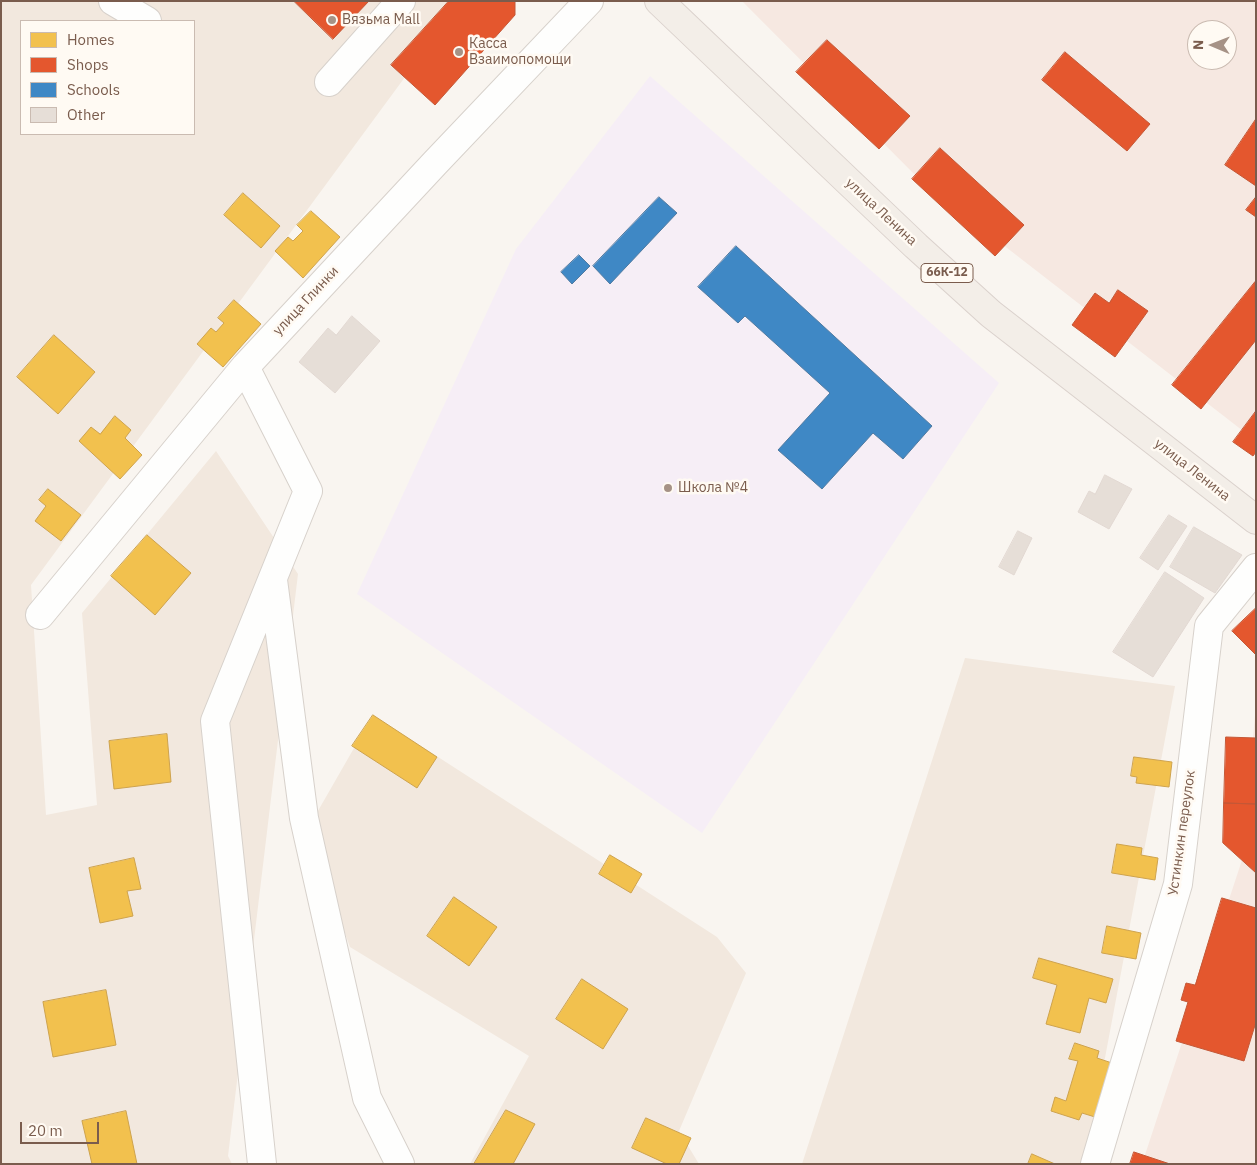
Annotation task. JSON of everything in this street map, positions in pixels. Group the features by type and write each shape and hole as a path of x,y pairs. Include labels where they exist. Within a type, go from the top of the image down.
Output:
{"main road":[{"name":"улица Ленина","path":"658,1 916,246 991,314 1256,520"}],"street":[{"path":"113,1 145,20"},
{"path":"329,82 400,1"},
{"name":"улица Глинки","path":"40,615 245,367 589,1"},
{"path":"245,367 308,491 215,721 262,1164"},
{"name":"Устинкин переулок","path":"1095,1164 1178,884 1209,626 1256,568"},
{"path":"273,578 304,818 367,1098 400,1164"}],"shaded area":[{"path":"1,1 461,1 31,585 46,815 97,805 82,613 216,451 298,574 228,1156 232,1164 1,1164"},
{"path":"742,1 1256,1 1256,441 922,182"},
{"name":"Школа №4","path":"650,76 999,383 702,833 357,594 516,249"},
{"path":"965,658 1175,686 1085,1164 802,1164"},
{"path":"1256,704 1256,1164 1142,1164 1242,860"},
{"path":"373,715 717,937 746,973 679,1131 699,1164 470,1164 529,1056 350,947 307,830"}],"building: Homes":[{"path":"243,193 280,226 261,248 224,215"},
{"path":"311,211 340,237 303,278 275,251 288,237 293,241 303,231 297,225"},
{"path":"234,300 261,324 223,367 197,344 211,328 216,332 224,323 218,318"},
{"path":"54,335 95,372 58,414 17,377"},
{"path":"115,416 131,430 125,438 142,455 120,479 79,441 91,427 100,434"},
{"path":"48,489 81,515 61,541 35,521 46,506 39,500"},
{"path":"147,535 191,573 155,615 111,576"},
{"path":"373,715 437,757 417,788 352,746"},
{"path":"167,734 171,782 114,789 109,741"},
{"path":"1134,757 1172,762 1169,787 1136,783 1137,777 1131,776"},
{"path":"1117,844 1142,848 1141,855 1158,858 1155,880 1112,873"},
{"path":"610,855 642,874 631,893 599,874"},
{"path":"134,858 141,889 127,891 133,916 100,923 89,868"},
{"path":"454,897 497,927 469,966 427,936"},
{"path":"1107,926 1141,933 1136,959 1102,953"},
{"path":"1039,958 1113,979 1106,1003 1089,998 1080,1033 1046,1024 1057,985 1033,978"},
{"path":"582,979 628,1009 603,1049 556,1019"},
{"path":"106,990 116,1045 53,1057 43,1002"},
{"path":"1075,1043 1099,1051 1097,1058 1112,1063 1095,1117 1082,1113 1079,1120 1051,1111 1055,1097 1066,1101 1078,1061 1069,1059"},
{"path":"506,1110 535,1124 513,1164 474,1164"},
{"path":"126,1111 137,1164 92,1164 82,1121"},
{"path":"646,1118 691,1138 679,1164 667,1164 632,1148"},
{"path":"1032,1154 1055,1164 1028,1164"}],"building: Shops":[{"name":"Вязьма Mall","path":"294,1 369,1 333,39"},
{"path":"449,1 515,1 515,15 435,105 391,65"},
{"path":"827,40 910,116 879,149 796,72"},
{"path":"1065,52 1150,124 1127,151 1042,80"},
{"path":"1256,119 1256,186 1225,165"},
{"path":"940,148 1024,225 995,256 912,179"},
{"path":"1256,197 1256,217 1246,210"},
{"path":"1255,282 1256,340 1201,409 1172,385"},
{"path":"1118,290 1148,311 1115,357 1072,325 1095,293 1109,303"},
{"path":"1256,411 1256,452 1253,456 1233,442"},
{"path":"1256,608 1256,655 1232,631"},
{"path":"1226,737 1256,738 1256,804 1224,803"},
{"path":"1224,803 1256,804 1256,873 1223,843"},
{"path":"1222,898 1256,908 1256,1022 1244,1061 1176,1041 1188,1002 1181,1000 1186,983 1195,985"},
{"path":"1134,1152 1170,1164 1130,1164"}],"building: Schools":[{"path":"659,197 677,213 610,284 593,266"},
{"path":"736,246 932,426 903,459 873,433 822,489 778,450 830,393 745,316 738,323 698,287"},
{"path":"579,255 590,266 572,284 561,272"}],"building: Other":[{"path":"352,316 380,341 335,393 299,362 328,328 336,335"},
{"path":"1105,475 1132,489 1109,529 1078,512 1089,491 1095,494"},
{"path":"1169,515 1187,526 1158,570 1140,558"},
{"path":"1194,527 1242,555 1215,593 1170,567"},
{"path":"1018,531 1032,538 1014,575 999,567"},
{"path":"1165,572 1204,598 1153,677 1113,652"}],"place":[{"name":"Вязьма Mall","path":"332,20"},
{"name":"Касса Взаимопомощи","path":"459,52"},
{"name":"Школа №4","path":"668,488"}]}
